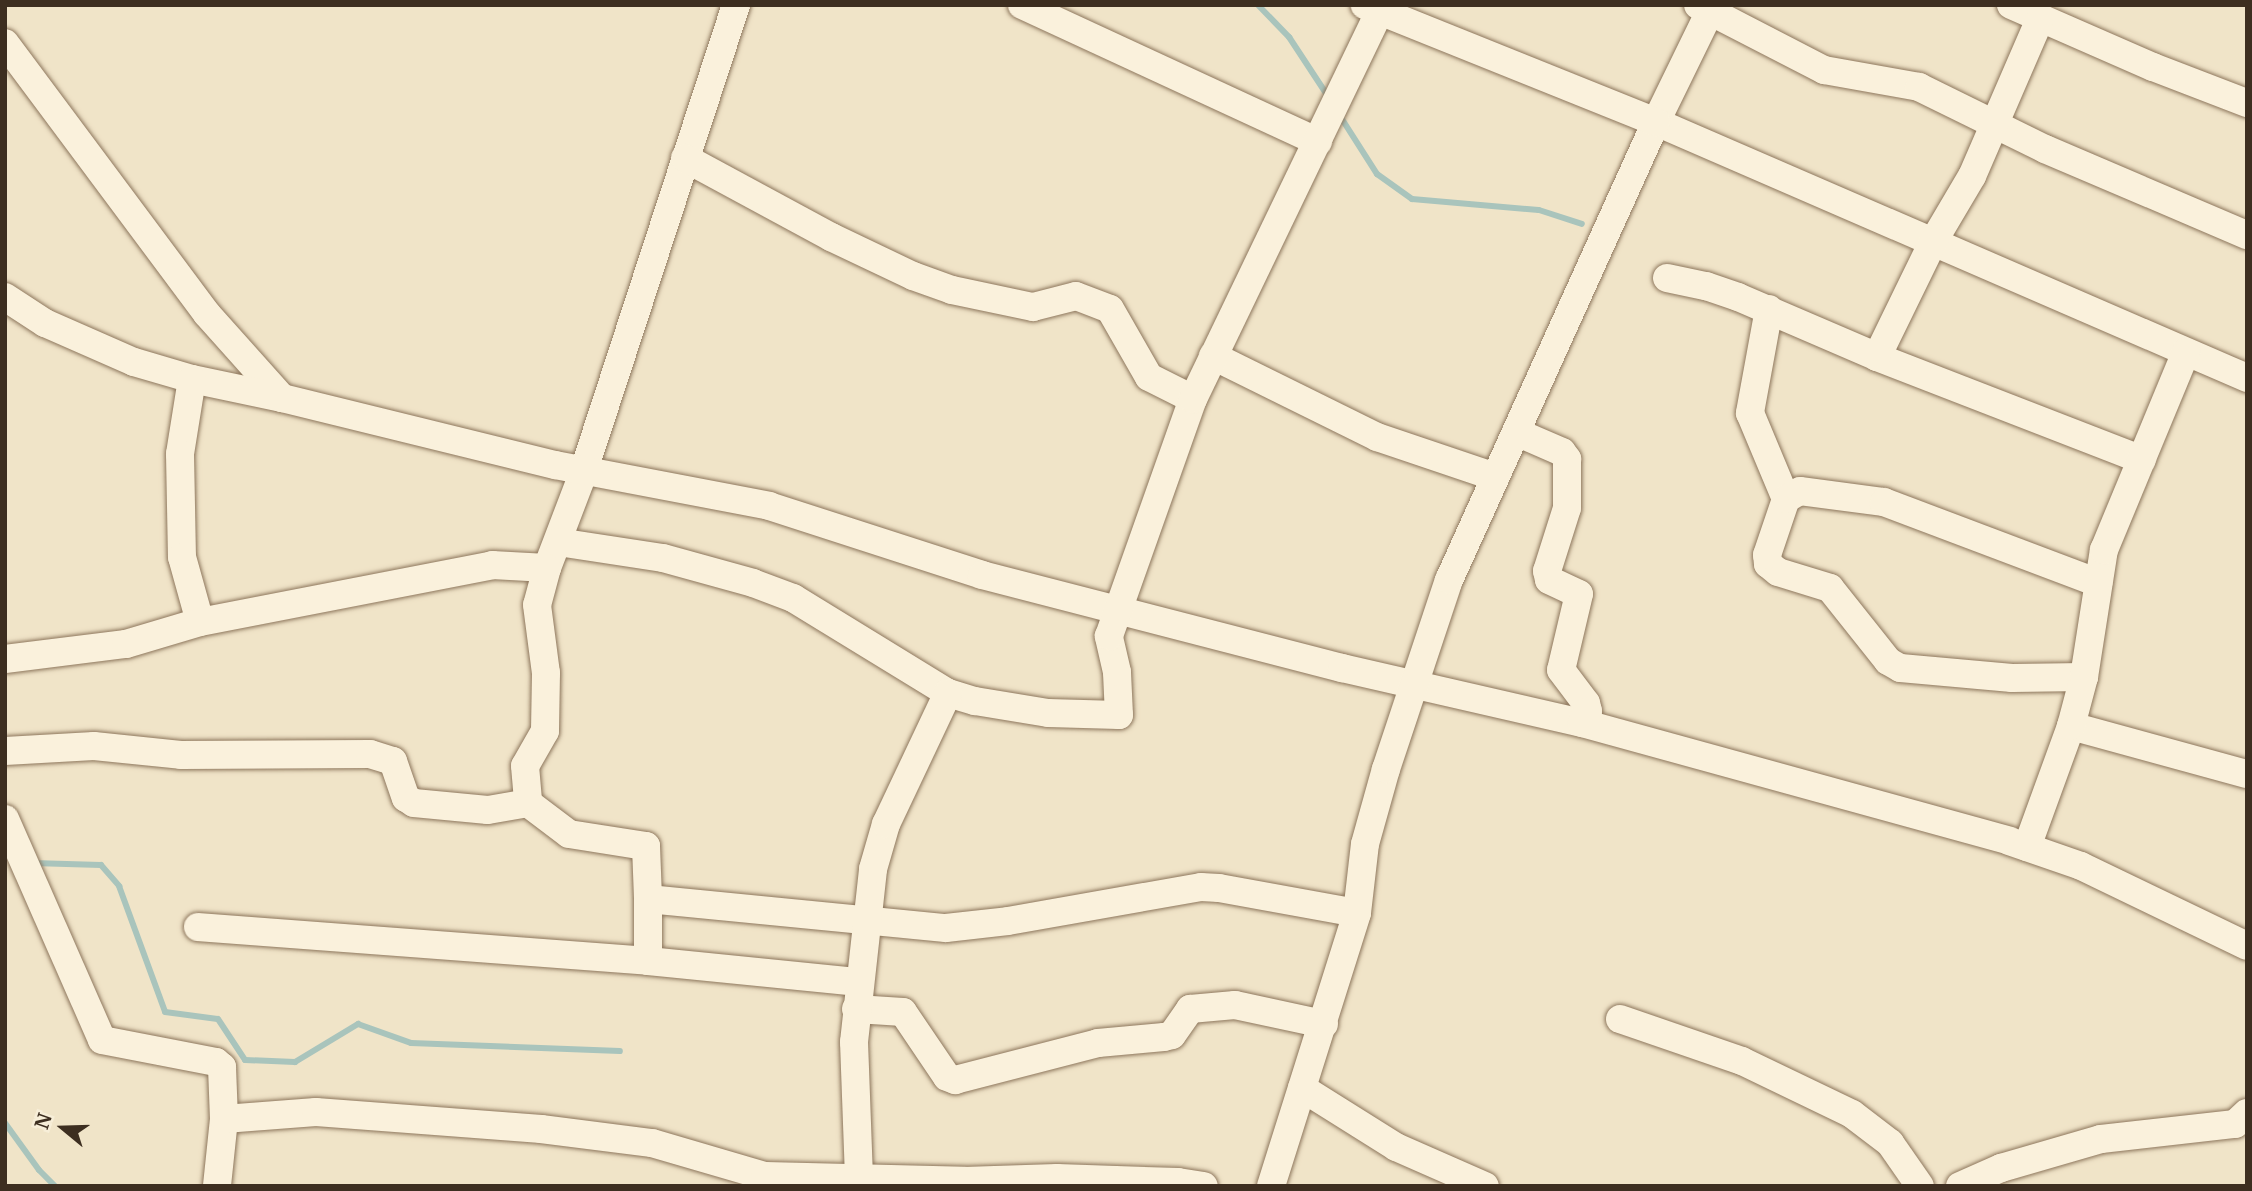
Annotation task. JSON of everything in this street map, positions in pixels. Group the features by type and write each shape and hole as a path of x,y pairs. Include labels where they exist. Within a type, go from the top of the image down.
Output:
{"street":[{"path":"1022,5 1329,117"},
{"path":"2011,5 2153,67 2247,103"},
{"path":"528,803 525,766 545,731 546,673 536,612 553,555 584,471 732,7"},
{"path":"5,659 125,644 200,622 553,555 663,558 753,583 793,598 948,693 975,701 1048,713 1119,715 1117,673 1108,642 1193,398 1329,117 1376,7 1656,122 2186,352 2244,369"},
{"path":"1271,1186 1357,913 1365,844 1413,684 1450,580 1707,7 1824,70 1919,87 1995,126 2247,235"},
{"path":"1877,357 1933,242 1972,176 2040,19"},
{"path":"5,43 207,314 282,398"},
{"path":"685,158 831,237 914,276 952,290 1033,307 1076,296 1110,309 1149,377 1193,398"},
{"path":"1667,278 1706,286 1769,309 1877,357 2142,460"},
{"path":"5,297 45,323 92,344 134,362 192,379 584,471 769,506 968,571 1413,684 1583,723 2027,847 2081,866 2247,946"},
{"path":"1769,309 1750,413 1786,499 1767,555 1768,564 1778,572 1830,588 1888,661 1911,670 1966,675 2084,677"},
{"path":"2027,847 2071,726 2084,677 2104,551 2186,352"},
{"path":"1213,356 1377,436 1495,477"},
{"path":"192,379 180,454 182,544 184,568 200,622"},
{"path":"1516,432 1562,452 1567,459 1567,508 1547,571 1549,580 1579,594 1561,670 1587,703 1588,711 1583,723"},
{"path":"1786,499 1800,491 1884,502 2098,583"},
{"path":"859,1178 854,1100 857,995 865,922 878,845 948,693"},
{"path":"2071,726 2247,774"},
{"path":"5,751 94,746 192,755 370,754 393,761 407,799 414,803 488,810 528,803 569,834 646,846 648,961"},
{"path":"5,819 102,1040 216,1062 222,1067 224,1119 217,1186"},
{"path":"648,899 946,928 1008,921 1201,887 1357,913"},
{"path":"198,927 648,961 857,995 904,1012 947,1077 955,1080 1098,1043 1172,1035 1190,1010 1235,1005 1324,1024"},
{"path":"1620,1019 1742,1061 1852,1114 1890,1143 1920,1186"},
{"path":"1302,1088 1396,1147 1485,1186"},
{"path":"224,1119 316,1112 541,1129 652,1143 749,1173 859,1178 1057,1178 1178,1182 1205,1186"},
{"path":"1960,1186 2001,1168 2101,1139 2235,1124 2247,1113"}],"waterway":[{"path":"1258,5 1289,37 1329,98"},
{"path":"1340,116 1377,174 1412,199 1539,210 1582,224"},
{"path":"32,863 101,865 119,886 165,1012 218,1019 245,1060 295,1062 358,1024 411,1043 620,1051"},
{"path":"5,1123 39,1170 55,1186"}]}
